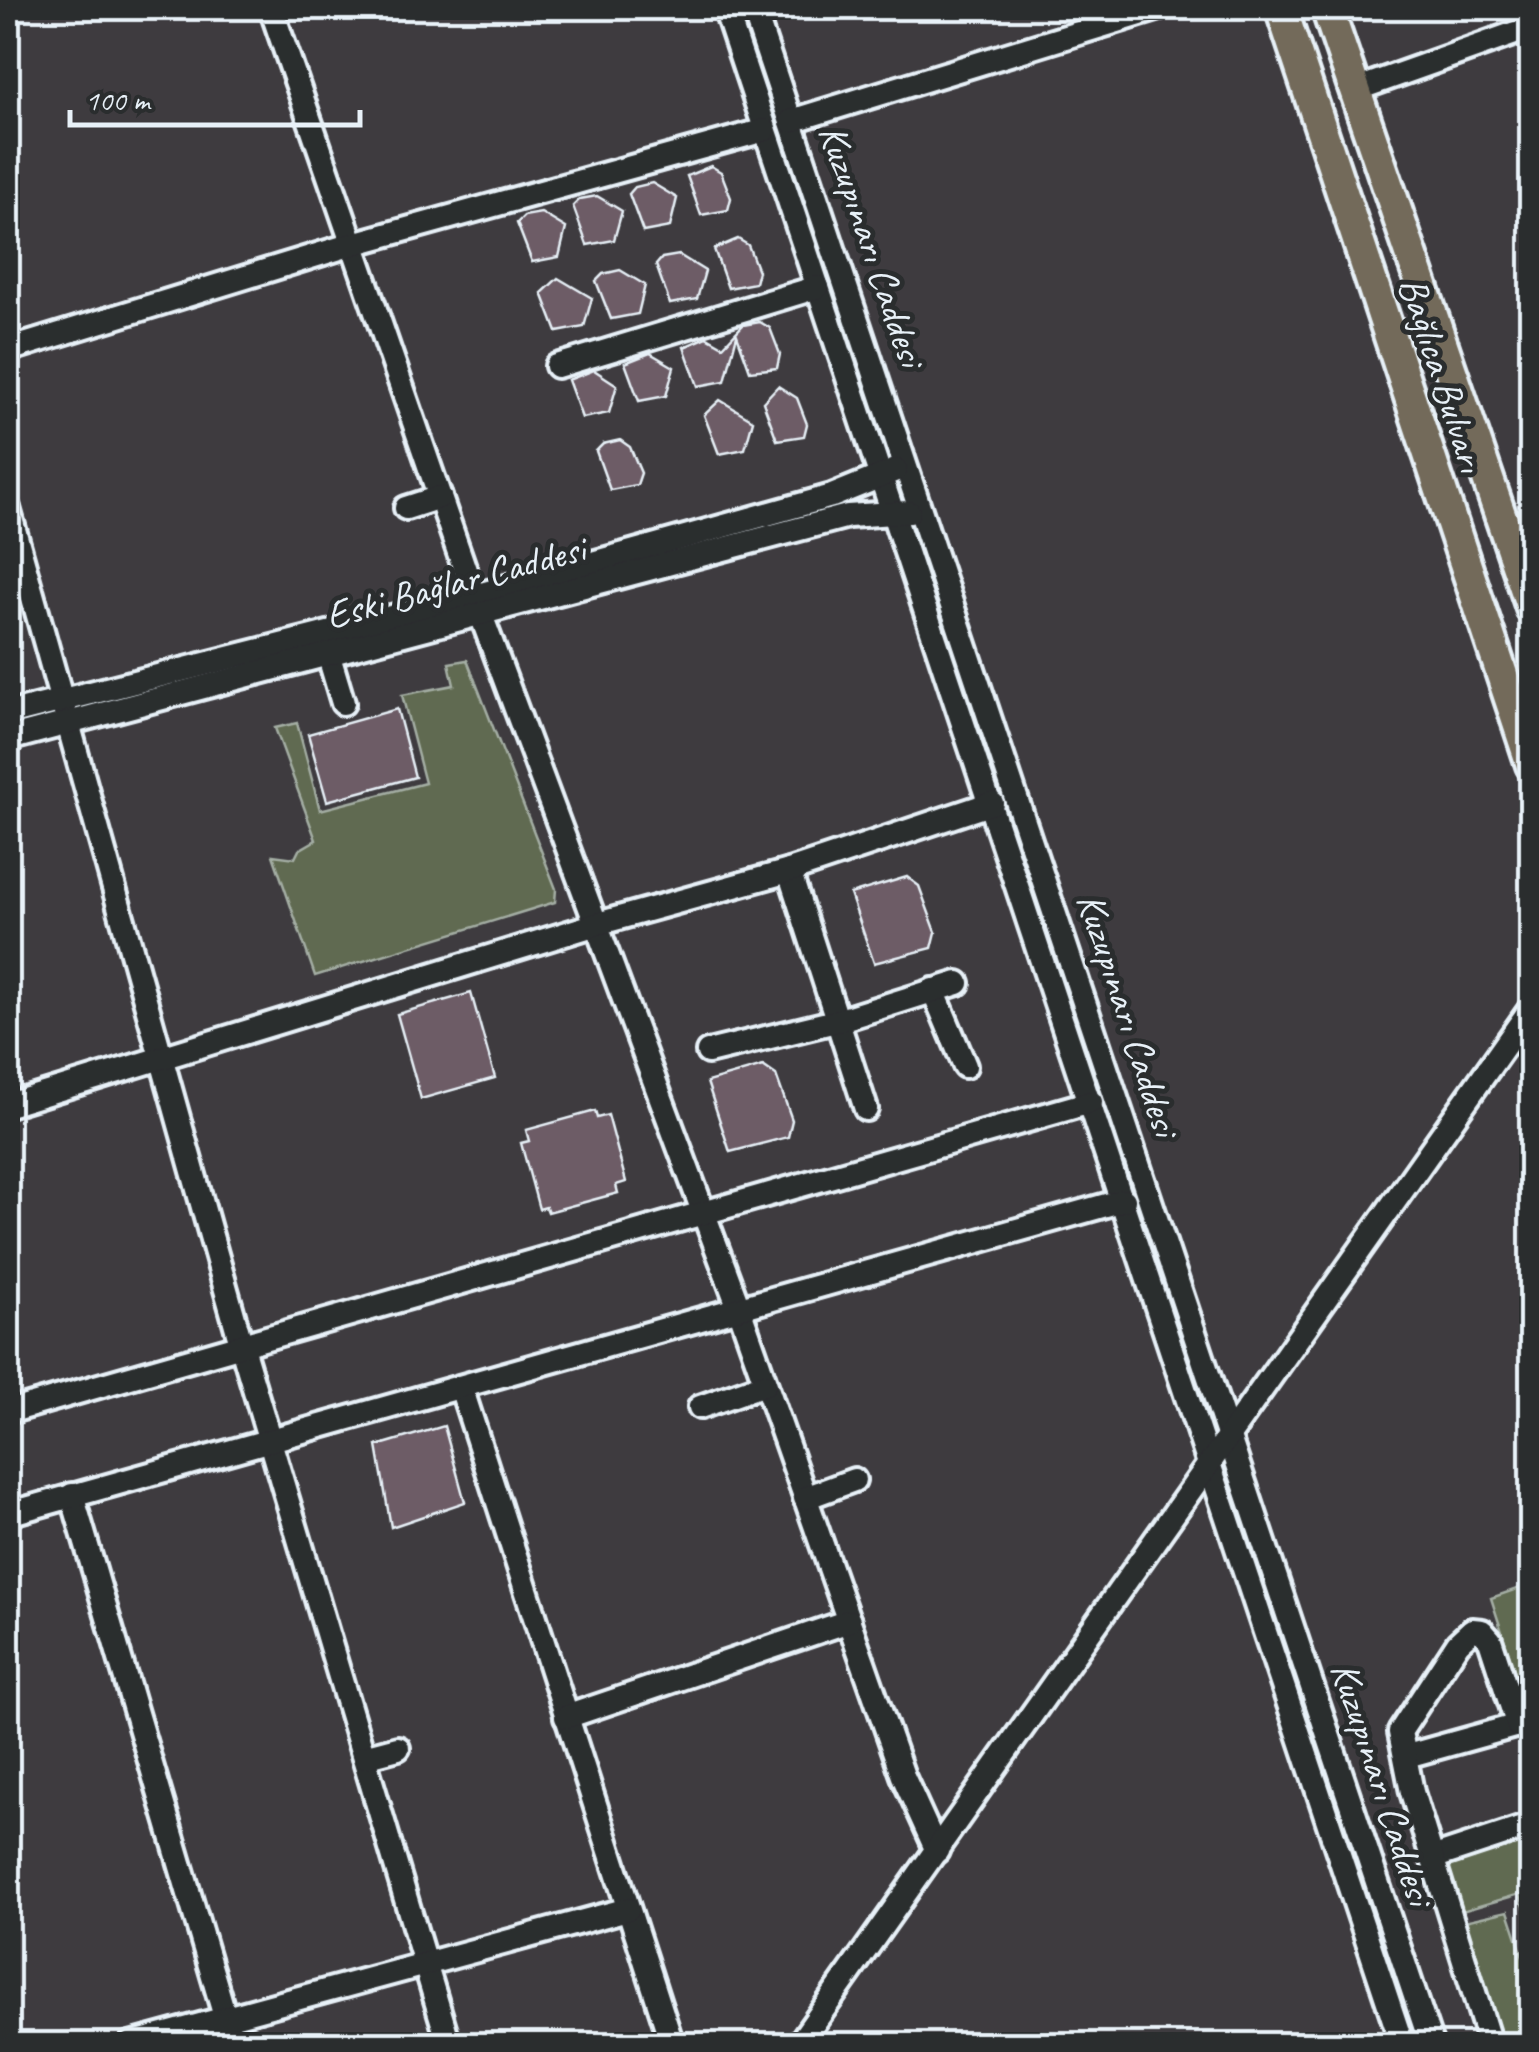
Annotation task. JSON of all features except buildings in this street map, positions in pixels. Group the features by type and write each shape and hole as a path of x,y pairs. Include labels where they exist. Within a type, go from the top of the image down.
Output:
{"main road":[{"name":"Bağlıca Bulvarı","path":"1281,8 1532,765"},
{"name":"Bağlıca Bulvarı","path":"1327,8 1532,608"}],"street":[{"path":"270,8 478,605 739,1308 903,1776 937,1851"},
{"name":"Kuzupınarı Caddesi","path":"725,8 1402,2044"},
{"name":"Kuzupınarı Caddesi","path":"753,8 923,508 1431,2044"},
{"path":"792,121 1160,8"},
{"path":"1355,90 1532,27"},
{"path":"8,350 353,244 765,130"},
{"path":"558,366 818,288"},
{"name":"Eski Bağlar Caddesi","path":"8,739 328,653 832,496 909,466"},
{"path":"406,508 440,497"},
{"path":"8,508 242,1347 449,2044"},
{"name":"Eski Bağlar Caddesi","path":"8,714 848,516 896,515 923,508"},
{"path":"328,653 343,702"},
{"path":"8,1105 597,924 789,871 992,803"},
{"path":"789,871 866,1109"},
{"path":"708,1052 840,1020 958,983"},
{"path":"932,990 965,1066"},
{"path":"800,2044 1532,1007"},
{"path":"8,1412 1091,1102"},
{"path":"8,1514 1124,1200"},
{"path":"700,1407 765,1384"},
{"path":"461,1387 672,2044"},
{"path":"805,1498 854,1480"},
{"path":"72,1495 232,2044"},
{"path":"566,1716 848,1621"},
{"path":"1407,1756 1528,1725 1490,1640 1482,1631 1472,1630 1458,1643 1400,1732 1412,1792 1490,2044"},
{"path":"364,1757 398,1748"},
{"path":"1432,1858 1532,1826"},
{"path":"130,2044 628,1910"}],"green space":[{"path":"467,660 556,889 555,902 315,976 273,855 295,858 299,850 316,840 275,728 297,723 320,810 425,783 402,695 454,685 449,663"},
{"path":"1531,1584 1531,1718 1530,1719 1491,1598"},
{"path":"1531,1833 1531,1927 1520,1894 1455,1913 1438,1865"},
{"path":"1508,1911 1531,1980 1531,2044 1498,2044 1456,1923"}]}
